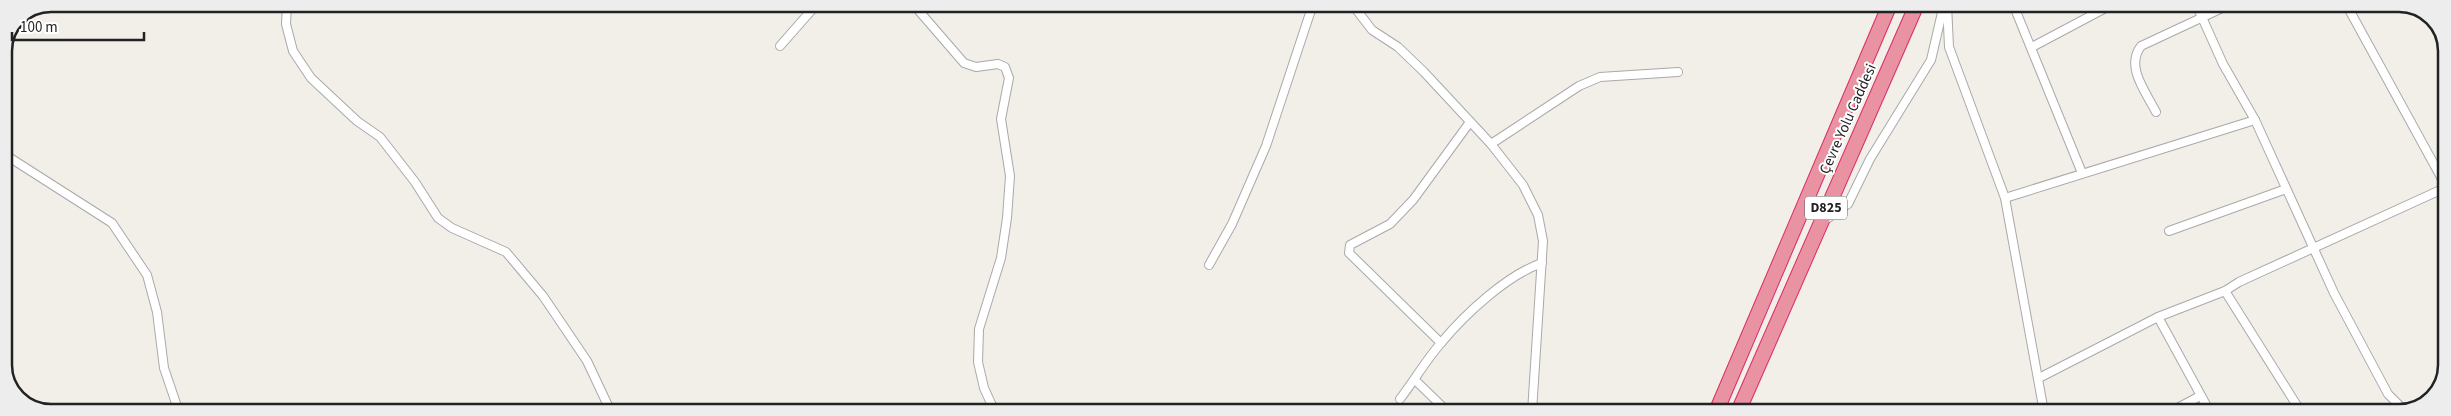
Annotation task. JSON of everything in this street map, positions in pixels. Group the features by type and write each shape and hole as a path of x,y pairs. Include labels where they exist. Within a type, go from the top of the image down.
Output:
{"highway":[{"name":"Çevre Yolu Caddesi","path":"1720,403 1886,13"},
{"name":"Çevre Yolu Caddesi","path":"1742,403 1913,13"}],"street":[{"path":"287,12 286,24 293,50 311,78 357,121 380,138 415,182 438,218 452,228 506,252 543,296 586,361 607,403"},
{"path":"780,46 810,12"},
{"path":"920,12 964,63 976,67 998,64 1005,67 1009,78 1002,119 1010,176 1007,218 1001,258 979,329 980,377 991,403"},
{"path":"1209,265 1232,224 1266,146 1310,13"},
{"path":"1359,13 1372,30 1398,46 1491,144 1523,185 1538,215 1543,241 1533,403"},
{"path":"1819,225 1848,204 1870,159 1931,60 1943,13"},
{"path":"1946,13 1949,46 2005,198 2043,403"},
{"path":"2017,13 2082,173"},
{"path":"2032,46 2096,13"},
{"path":"2201,13 2223,64 2255,120 2334,293 2388,394 2396,403"},
{"path":"2156,112 2137,76 2134,64 2136,53 2141,46 2212,13"},
{"path":"2351,13 2438,172"},
{"path":"1491,144 1579,86 1600,77 1678,72"},
{"path":"2005,198 2255,120"},
{"path":"1440,343 1349,253 1350,245 1390,224 1413,200 1470,122"},
{"path":"12,159 112,223 147,275 157,312 164,368 176,403"},
{"path":"2168,231 2286,189"},
{"path":"2039,378 2158,317 2225,291 2238,282 2438,192"},
{"path":"1400,399 1440,343 1494,291 1528,268 1542,263"},
{"path":"2225,291 2295,403"},
{"path":"2158,317 2204,403"},
{"path":"1415,380 1439,403"},
{"path":"2187,403 2200,396"}]}
